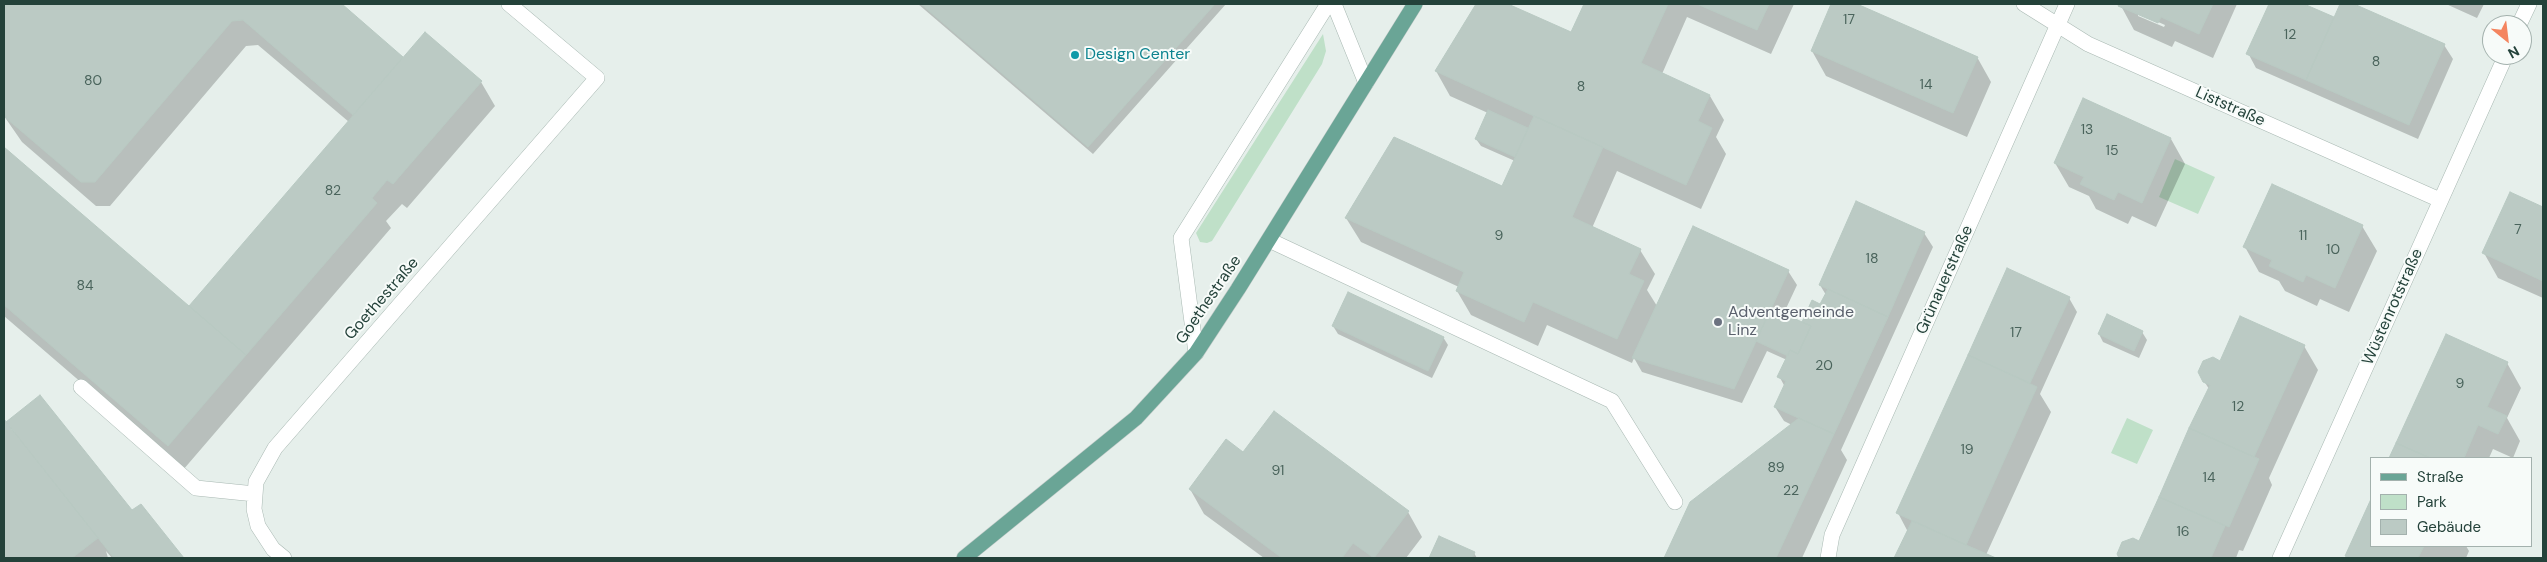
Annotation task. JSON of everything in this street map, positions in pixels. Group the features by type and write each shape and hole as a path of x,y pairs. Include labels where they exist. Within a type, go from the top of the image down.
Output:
{"main road":[{"name":"Goethestraße","path":"964,558 1136,418 1196,354 1415,4"}],"street":[{"name":"Goethestraße","path":"284,558 273,549 258,526 254,509 256,482 275,448 597,78 509,4"},
{"path":"1196,354 1181,238 1328,4"},
{"path":"1334,4 1366,83"},
{"name":"Liststraße","path":"2024,4 2088,44 2440,200"},
{"name":"Grünauerstraße","path":"1828,558 1832,535 2067,4"},
{"name":"Wüstenrotstraße","path":"2280,558 2501,65"},
{"path":"1269,240 1612,401 1675,502"},
{"path":"81,387 196,488 255,494"}],"green space":[{"path":"1323,34 1326,51 1322,64 1212,241 1207,243 1200,242 1196,233"},
{"path":"2175,159 2215,177 2198,214 2159,197"},
{"path":"2127,418 2153,430 2137,464 2111,453"}],"building":[{"path":"4,4 342,4 403,57 353,115 243,20 232,21 95,182 81,182 6,118 4,104"},
{"name":"Design Center","path":"921,4 1215,4 1088,147"},
{"path":"1476,4 1508,4 1571,32 1584,4 1668,4 1641,63 1710,95 1698,121 1712,128 1686,185 1435,71"},
{"path":"1697,4 1769,4 1757,30"},
{"path":"1831,4 1857,4 1978,57 1953,113 1811,51"},
{"path":"2119,4 2213,4 2199,34 2161,17 2158,23 2118,6"},
{"path":"2269,4 2304,4 2334,17 2306,80 2246,54"},
{"path":"2340,4 2354,4 2445,44 2409,125 2306,80"},
{"path":"425,32 482,81 393,184 387,180 372,198 377,203 246,355 189,306"},
{"path":"2083,98 2171,138 2142,203 2118,192 2114,200 2080,184 2084,177 2054,163"},
{"path":"1488,110 1528,128 1515,157 1475,139"},
{"path":"1534,116 1603,147 1572,217 1641,249 1629,274 1644,281 1617,339 1533,302 1524,322 1456,291 1464,272 1345,218 1394,137 1502,186"},
{"path":"4,147 246,355 168,446 4,305"},
{"path":"2272,184 2363,225 2335,288 2306,275 2303,282 2269,266 2272,260 2243,247"},
{"path":"2510,192 2543,207 2543,281 2482,253"},
{"path":"1856,201 1925,232 1888,317 1819,285"},
{"path":"1693,226 1789,270 1734,389 1632,358"},
{"path":"2007,268 2070,297 2030,383 1968,355"},
{"path":"1828,289 1888,317 1834,434 1774,407 1786,381 1777,377 1790,350 1798,354 1811,326 1802,322 1812,300 1820,304"},
{"path":"1348,292 1444,337 1428,371 1332,326"},
{"path":"1771,308 1811,326 1798,354 1790,350 1788,356 1756,341"},
{"path":"2107,314 2143,331 2134,351 2098,334"},
{"path":"2240,316 2305,345 2254,457 2189,428 2210,385 2203,382 2198,372 2203,361 2213,357 2220,361"},
{"path":"2446,334 2508,362 2487,407 2507,416 2498,434 2478,425 2464,457 2428,457 2396,443"},
{"path":"1968,355 2037,387 1966,545 1896,513"},
{"path":"40,395 132,510 141,504 184,558 114,558 6,422"},
{"path":"1274,411 1409,511 1374,558 1353,543 1342,558 1282,558 1189,489 1226,439 1243,452"},
{"path":"1799,418 1834,434 1776,558 1664,558 1690,502"},
{"path":"4,419 98,538 72,558 4,558"},
{"path":"2189,428 2259,459 2229,527 2159,497"},
{"path":"2396,443 2428,457 2389,457"},
{"path":"2159,497 2225,526 2211,558 2119,558 2117,554 2122,542 2133,538 2139,541"},
{"path":"2370,501 2370,547 2424,547 2418,558 2350,558 2345,556"},
{"path":"1912,521 1966,545 1996,558 1894,558"},
{"path":"1439,536 1475,552 1472,558 1429,558"}],"place":[{"name":"Design Center","path":"1075,55"},
{"name":"Adventgemeinde Linz","path":"1718,322"}]}
